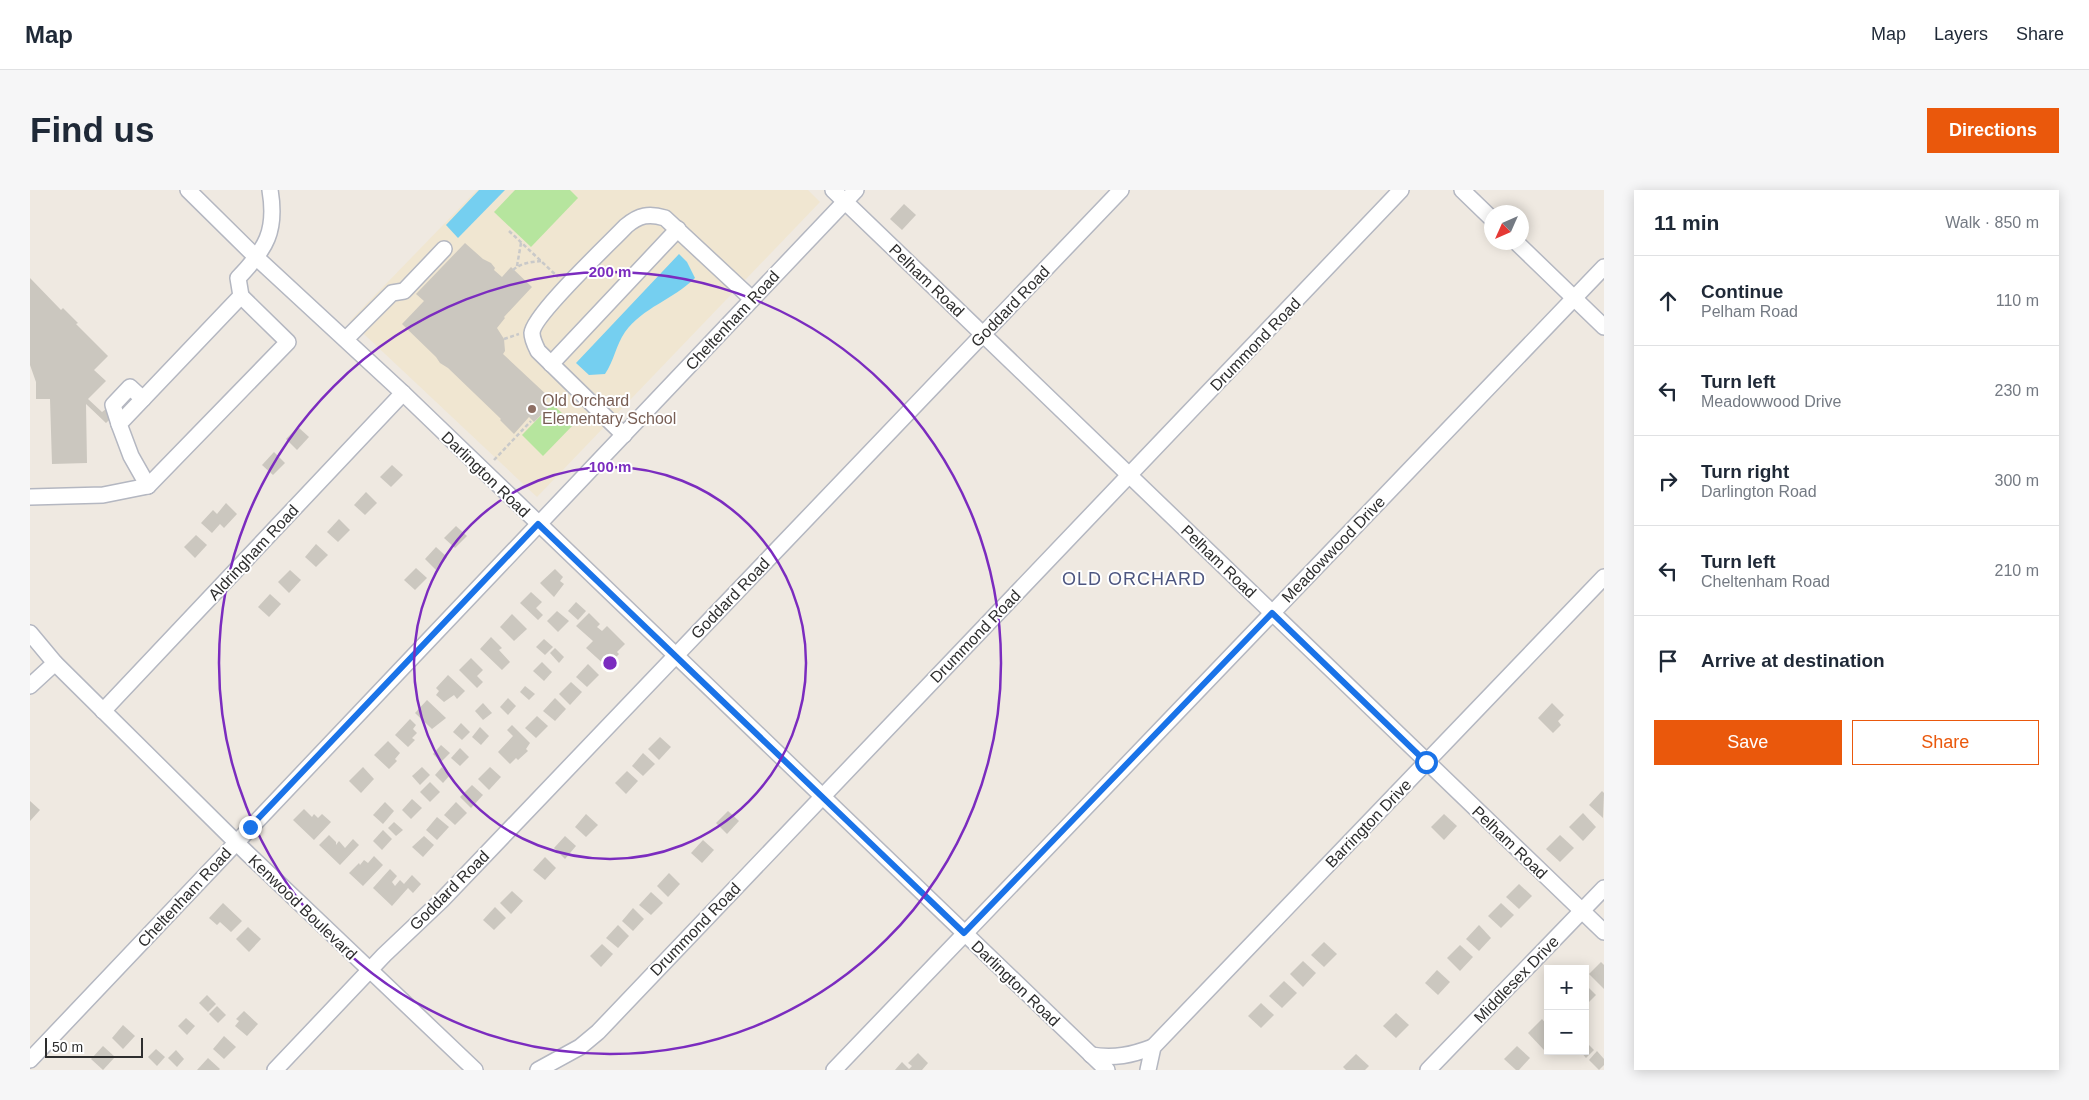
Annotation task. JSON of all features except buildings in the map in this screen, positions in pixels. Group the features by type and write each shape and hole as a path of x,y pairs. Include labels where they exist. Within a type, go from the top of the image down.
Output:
{"street":[{"name":"Darlington Road","path":"188,190 257,258 403,393 1107,1070"},
{"path":"30,497 103,495 148,486 288,342 241,296 238,278 257,258 270,234 273,215 270,190"},
{"name":"Pelham Road","path":"833,190 1604,932"},
{"name":"Cheltenham Road","path":"30,1060 856,190"},
{"name":"Goddard Road","path":"275,1070 369,970 442,900 1121,190"},
{"name":"Drummond Road","path":"538,1070 580,1047 598,1032 1401,190"},
{"path":"1462,190 1484,211"},
{"path":"624,435 538,351 533,340 532,331 544,312 626,226 636,218 647,214 665,218 752,299"},
{"path":"551,364 678,229"},
{"path":"346,340 392,292 404,291 444,249"},
{"path":"1524,250 1604,328"},
{"name":"Meadowwood Drive","path":"834,1070 1604,267"},
{"path":"148,486 131,456 119,424 241,296"},
{"name":"Aldringham Road","path":"103,711 403,393"},
{"name":"Barrington Drive","path":"1091,1055 1108,1058 1134,1054 1153,1047 1604,577"},
{"name":"Kenwood Boulevard","path":"30,634 54,663 236,842 475,1070"},
{"path":"30,686 54,663"},
{"name":"Middlesex Drive","path":"1428,1070 1604,888"},
{"path":"1148,1070 1153,1047"},
{"path":"847,1070 851,1053"}],"path":[{"path":"509,231 559,278"},
{"path":"517,266 521,242"},
{"path":"513,270 517,266 530,262 542,262"},
{"path":"504,338 520,334"},
{"path":"494,460 531,421"}],"shaded area":[{"name":"Old Orchard Elementary School","path":"477,190 808,190 820,202 537,497 350,321"}],"green space":[{"path":"515,190 570,190 578,198 531,247 494,212"},
{"path":"552,404 574,424 543,456 522,435"}],"water":[{"path":"479,190 505,190 458,238 446,225"},
{"path":"679,254 687,262 695,278 678,292 640,316 632,324 622,337 605,374 589,375 576,363"}],"place":[{"name":"Old Orchard Elementary School","path":"532,409"}],"district":[{"name":"OLD ORCHARD","path":"1134,579"}],"route":[{"path":"250,827 538,524 964,933 1272,613 1426,762"}]}
